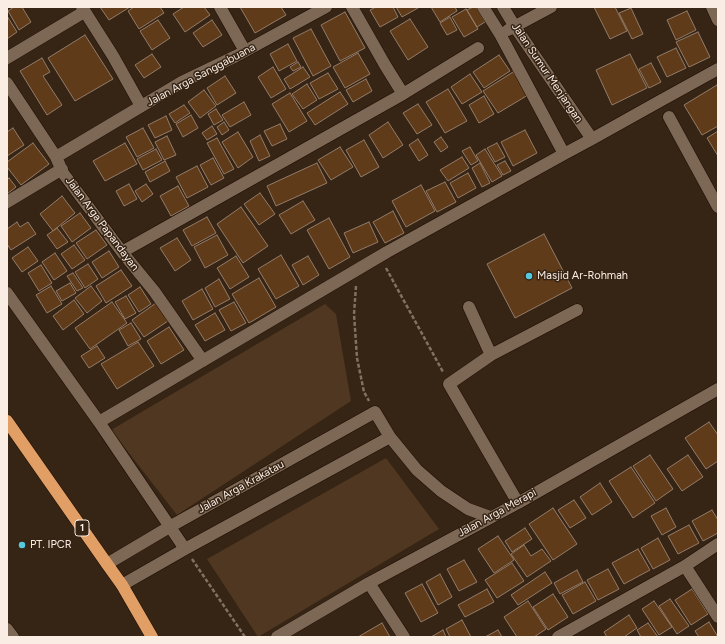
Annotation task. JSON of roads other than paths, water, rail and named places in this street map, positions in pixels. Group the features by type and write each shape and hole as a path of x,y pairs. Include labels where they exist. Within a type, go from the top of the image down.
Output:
{"highway":[{"name":"1","path":"7,421 108,564 152,637"}],"street":[{"path":"220,7 245,52"},
{"name":"Jalan Arga Sanggabuana","path":"56,157 182,82 245,52 326,7"},
{"path":"352,7 385,65 404,94"},
{"path":"483,7 500,34 564,154"},
{"name":"Jalan Sumur Menjangan","path":"503,7 515,27 592,139"},
{"path":"500,34 551,7"},
{"path":"712,7 718,20"},
{"path":"7,58 83,9 113,56 141,106"},
{"path":"122,252 404,94 478,48"},
{"path":"99,422 380,257 718,70"},
{"name":"Jalan Arga Papandayan","path":"7,83 56,157 63,173 122,252 154,291 203,361"},
{"path":"669,117 718,207"},
{"path":"7,202 62,169"},
{"path":"7,293 99,422 171,526 185,549"},
{"path":"469,307 491,355"},
{"path":"518,503 449,384 491,355 577,310"},
{"name":"Jalan Arga Merapi","path":"277,637 369,584 518,503 718,389"},
{"name":"Jalan Arga Krakatau","path":"108,564 171,526 375,412 390,437"},
{"path":"122,585 390,437 417,470 441,491 468,509 490,517"},
{"path":"563,636 685,566 718,544"},
{"path":"685,566 718,617"},
{"path":"369,584 404,637"},
{"path":"7,629 13,637"}],"place":[{"name":"Masjid Ar-Rohmah","path":"529,276"},
{"name":"PT. IPCR","path":"22,545"}]}
